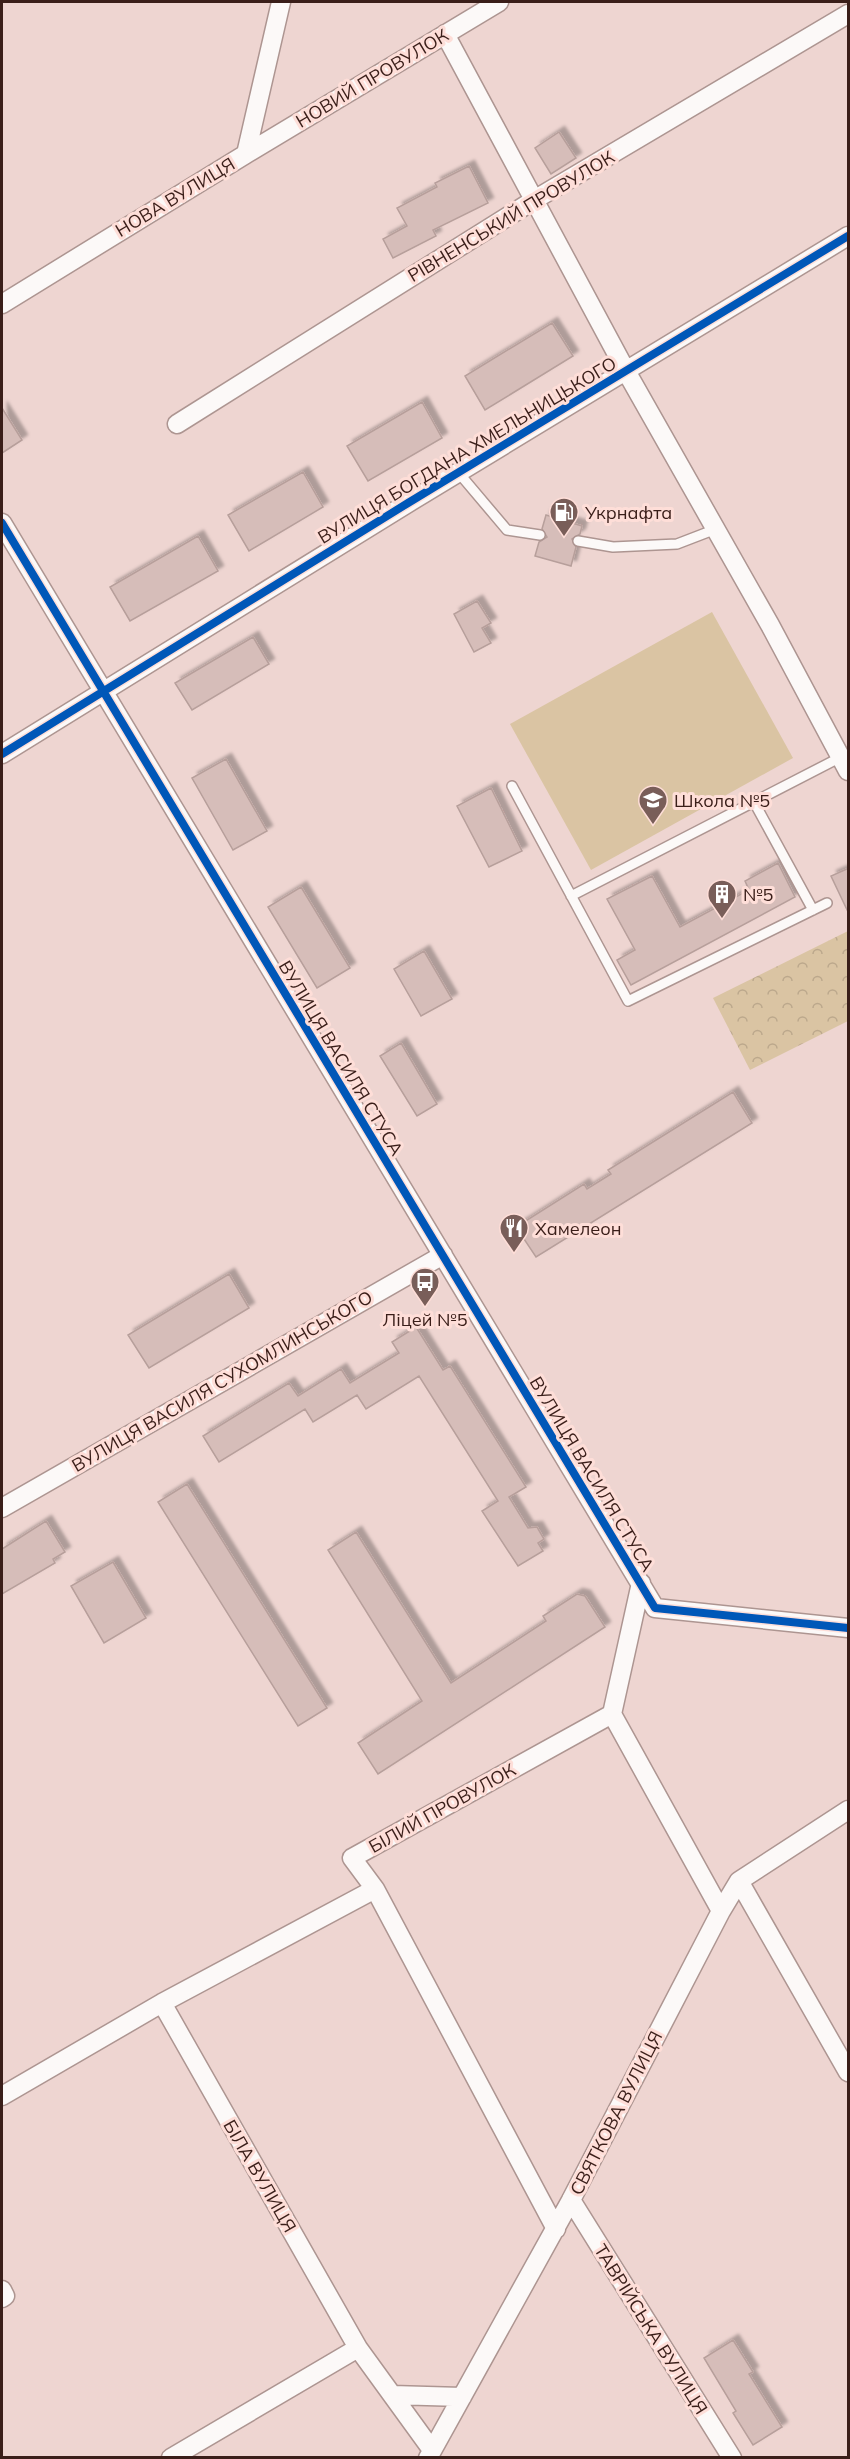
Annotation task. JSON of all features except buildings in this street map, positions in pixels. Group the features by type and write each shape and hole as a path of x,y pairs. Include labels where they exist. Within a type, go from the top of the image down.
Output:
{"street":[{"name":"НОВА ВУЛИЦЯ","path":"2,304 246,154 281,2"},
{"name":"НОВИЙ ПРОВУЛОК","path":"246,154 499,2"},
{"name":"РІВНЕНСЬКИЙ ПРОВУЛОК","path":"177,424 534,200 849,14"},
{"path":"445,34 626,371 845,764"},
{"name":"ВУЛИЦЯ БОГДАНА ХМЕЛЬНИЦЬКОГО","path":"2,754 458,472 849,236"},
{"name":"ВУЛИЦЯ ВАСИЛЯ СТУСА","path":"2,523 655,1608 849,1628"},
{"name":"ВУЛИЦЯ ВАСИЛЯ СУХОМЛИНСЬКОГО","path":"2,1508 443,1255"},
{"path":"640,1583 612,1714 721,1911"},
{"name":"БІЛИЙ ПРОВУЛОК","path":"556,2229 375,1889 352,1858 612,1714"},
{"name":"СВЯТКОВА ВУЛИЦЯ","path":"430,2454 556,2229 721,1911 739,1881 849,1810"},
{"path":"739,1881 849,2072"},
{"path":"2,2096 162,2003 375,1889"},
{"name":"БІЛА ВУЛИЦЯ","path":"162,2003 358,2348 430,2454"},
{"name":"ТАВРІЙСЬКА ВУЛИЦЯ","path":"571,2200 732,2457"},
{"path":"2,2290 5,2296 2,2298"},
{"path":"171,2457 358,2348"},
{"path":"392,2395 462,2397"}],"lane":[{"path":"458,472 507,530 540,535"},
{"path":"578,542 613,548 677,544 716,529"},
{"path":"571,896 754,802 845,764"},
{"path":"512,786 628,1001 827,903"},
{"path":"754,802 813,910"}],"green space":[{"path":"712,612 793,758 591,870 510,724"},
{"path":"848,931 848,1021 750,1070 713,998"}],"cycle path":[{"path":"2,754 408,503 848,236"},
{"path":"2,523 655,1608 848,1628"}],"place":[{"name":"Укрнафта","path":"564,538"},
{"name":"Школа №5","path":"653,826"},
{"name":"№5","path":"722,920"},
{"name":"Хамелеон","path":"514,1254"},
{"name":"Ліцей №5","path":"425,1308"}]}
